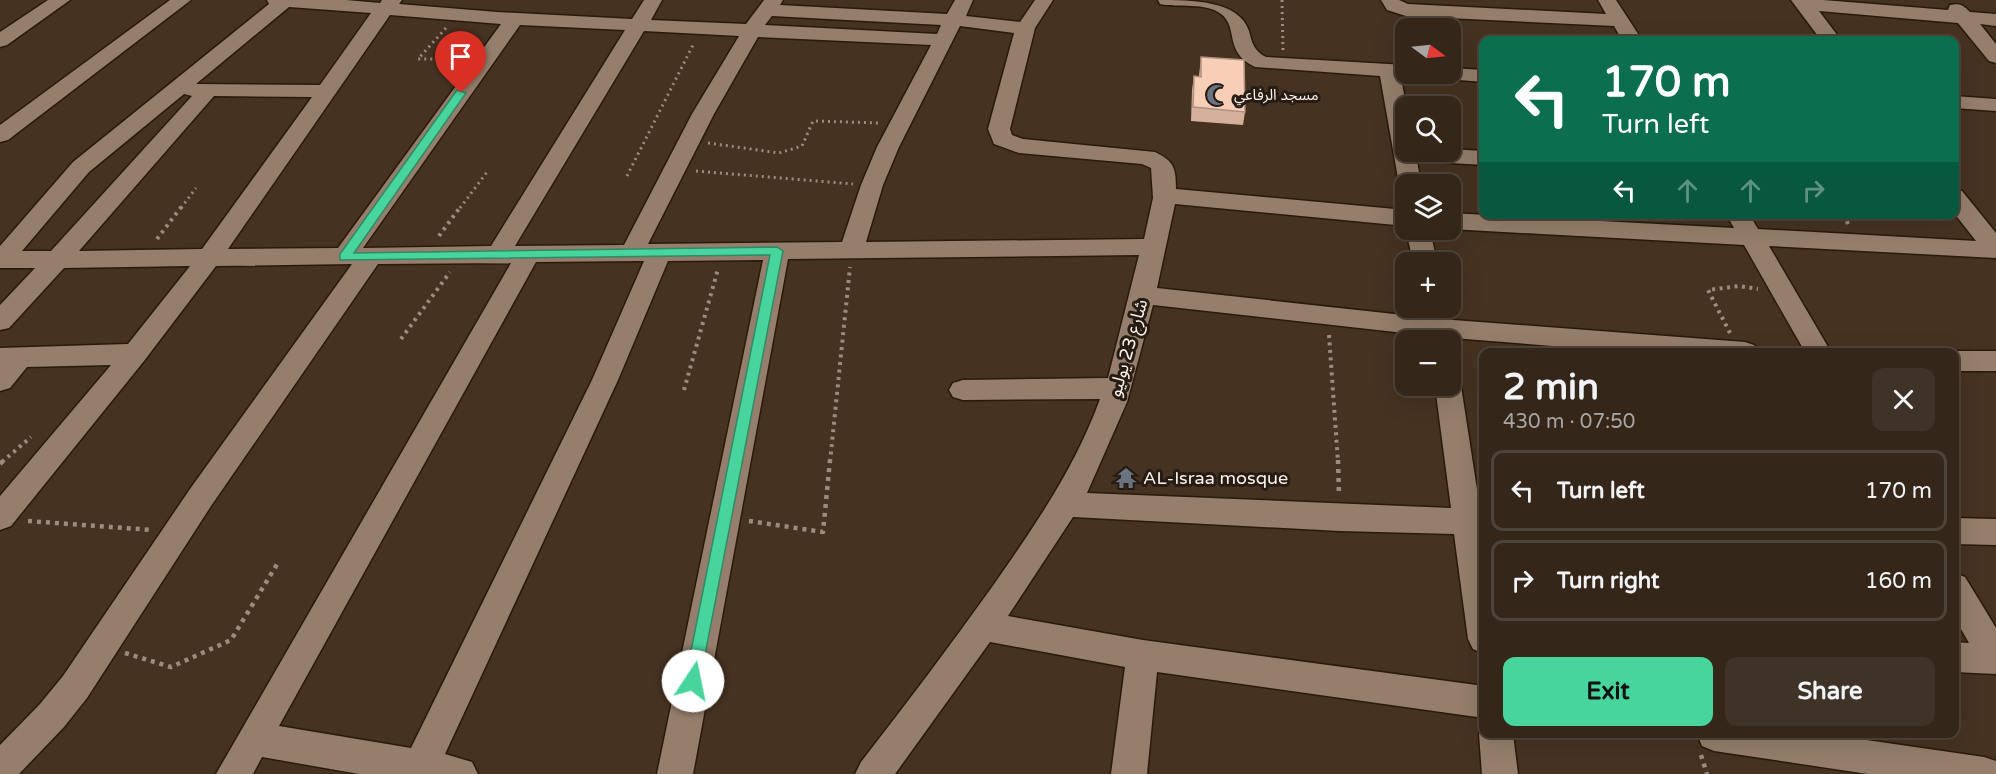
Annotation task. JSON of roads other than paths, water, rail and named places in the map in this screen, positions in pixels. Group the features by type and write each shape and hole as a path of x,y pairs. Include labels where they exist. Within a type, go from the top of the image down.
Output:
{"street":[{"path":"0,41 61,0"},
{"path":"0,135 182,0"},
{"path":"276,0 389,4 458,15 508,12 639,26 753,29 944,40"},
{"path":"1,260 81,167 286,0"},
{"path":"498,254 653,0"},
{"path":"851,251 872,185 899,123 964,0"},
{"name":"شارع 23 يوليو","path":"873,774 983,626 1066,504 1095,448 1118,388 1144,295 1164,195 1166,176 1161,164 1147,158 1019,146 1002,139 999,129 1025,28 1044,0"},
{"path":"1167,0 1227,9 1234,17 1244,52 1250,60 1283,65 1395,71"},
{"path":"1390,0 1394,6 1406,10 1621,21"},
{"path":"1607,0 1630,36"},
{"path":"1949,0 1996,57"},
{"path":"1801,2 1996,20"},
{"path":"1801,2 1829,36"},
{"path":"12,519 210,257 324,92 389,4"},
{"path":"418,771 605,380 674,169 753,29 771,5 1025,28"},
{"path":"344,257 485,59 508,12"},
{"path":"1461,75 1479,76"},
{"path":"178,89 324,92"},
{"path":"0,321 208,91"},
{"path":"1959,102 1996,105"},
{"path":"1461,157 1479,158"},
{"path":"1164,195 1395,217"},
{"path":"1959,202 1996,250"},
{"path":"1740,219 1816,348"},
{"path":"1461,221 1534,220 1751,236 1996,250"},
{"path":"1,260 1153,247"},
{"path":"675,774 777,251"},
{"path":"234,774 528,254"},
{"path":"0,768 35,736 74,688 177,532 371,256"},
{"path":"1144,295 1327,316 1694,348"},
{"path":"0,381 9,358 135,354"},
{"path":"1959,361 1996,361"},
{"path":"963,390 1118,388"},
{"path":"1450,396 1476,522 1479,566"},
{"path":"1066,504 1340,518 1476,522"},
{"path":"1959,531 1996,532"},
{"path":"1959,596 1996,659"},
{"path":"983,626 1143,655 1479,701"},
{"path":"1129,774 1143,655"},
{"path":"1959,657 1996,659"},
{"path":"1496,738 1500,774"},
{"path":"1735,738 1885,766 1984,774"},
{"path":"254,740 418,771 460,774"}],"place":[{"name":"مسجد الرفاعي","path":"1217,95"},
{"name":"AL-Israa mosque","path":"1126,478"}]}
